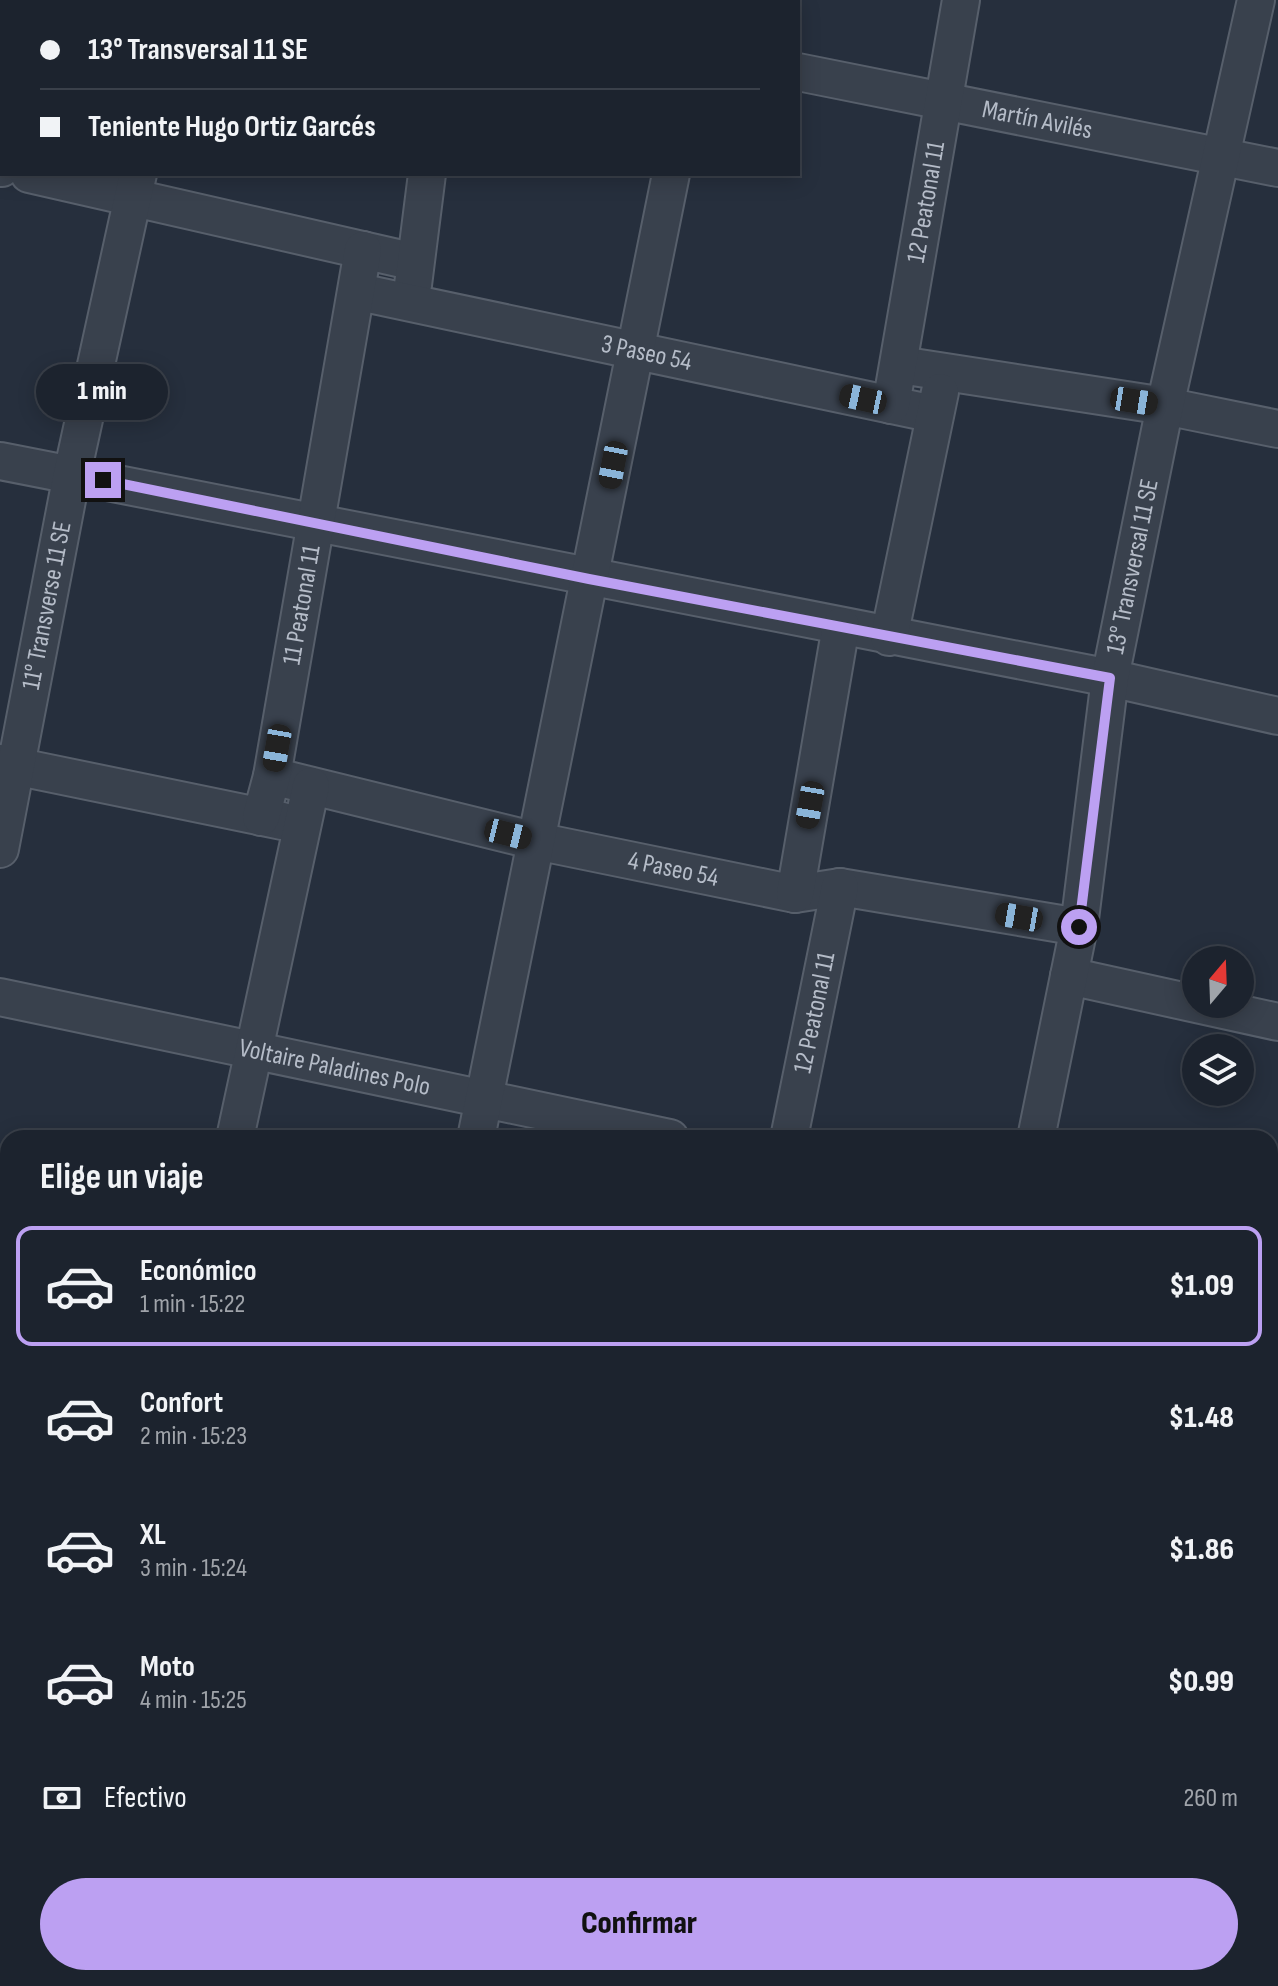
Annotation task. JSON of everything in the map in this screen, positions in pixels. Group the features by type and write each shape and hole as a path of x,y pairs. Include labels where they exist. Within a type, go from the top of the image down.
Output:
{"street":[{"name":"12 Peatonal 11","path":"891,405 961,0"},
{"name":"13° Transversal 11 SE","path":"1038,1130 1079,927 1110,678 1165,406 1256,0"},
{"name":"Martín Avilés","path":"800,72 1278,168"},
{"path":"47,176 135,186 415,262"},
{"path":"411,303 427,176"},
{"path":"478,1130 671,176"},
{"name":"11° Transverse 11 SE","path":"0,849 8,765 135,186"},
{"name":"11 Peatonal 11","path":"261,817 272,776 318,523 359,292 363,250"},
{"name":"3 Paseo 54","path":"359,292 934,414"},
{"path":"900,365 1165,406 1278,429"},
{"path":"889,637 945,373"},
{"path":"0,461 589,579 1110,678 1278,716"},
{"path":"795,894 841,626"},
{"path":"8,765 303,825"},
{"name":"4 Paseo 54","path":"272,776 536,841 795,894 840,887 1079,927"},
{"path":"237,1130 311,786"},
{"name":"12 Peatonal 11","path":"791,1130 840,887"},
{"path":"1069,976 1278,1022"},
{"name":"Voltaire Paladines Polo","path":"0,997 630,1130"}],"route":[{"path":"103,480 589,579 1110,678 1079,927"}]}
